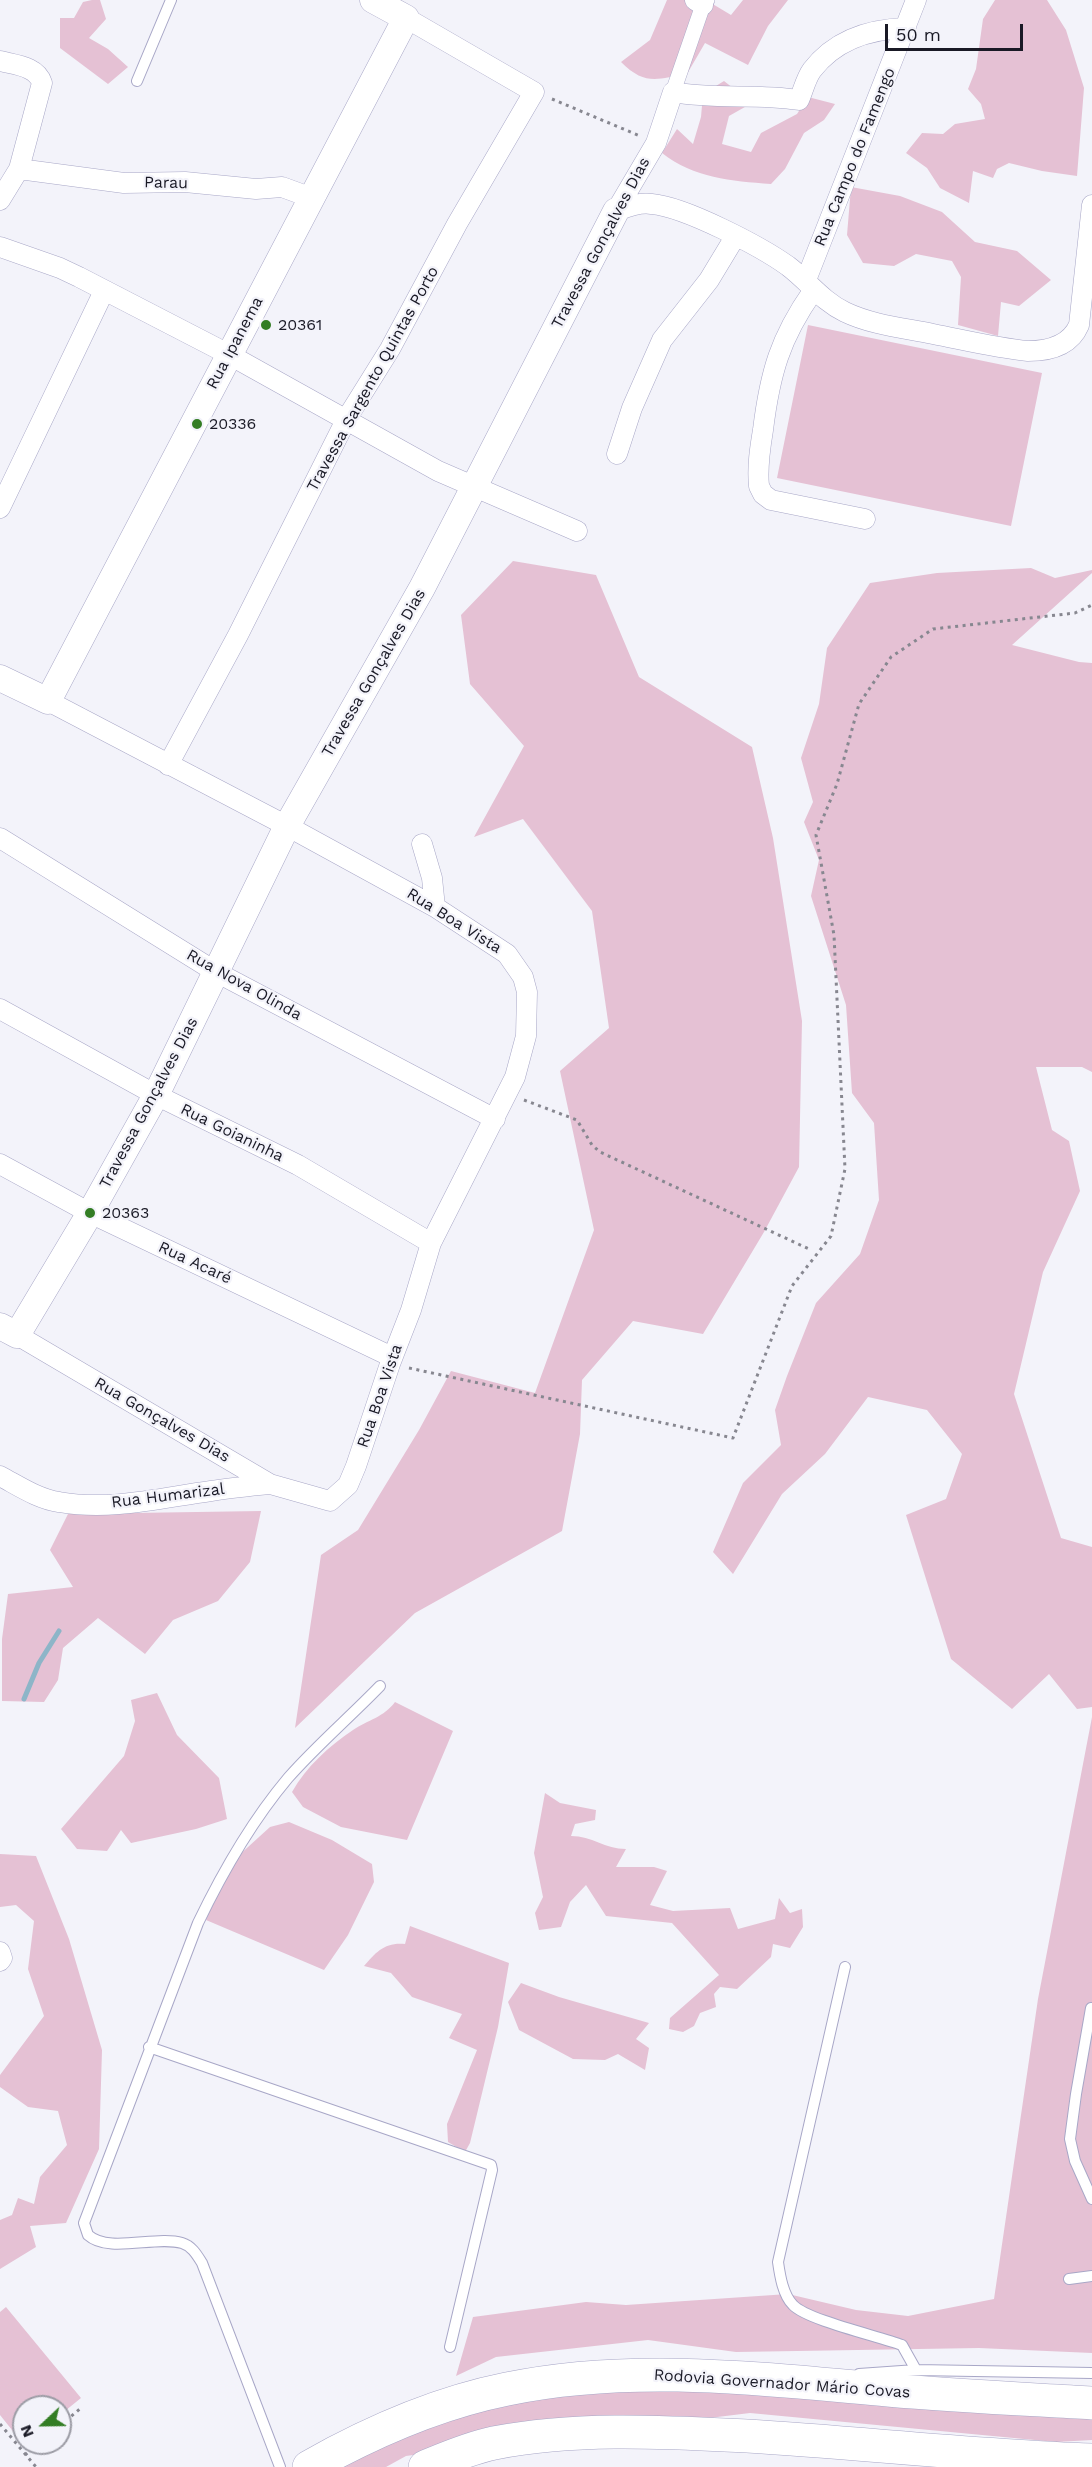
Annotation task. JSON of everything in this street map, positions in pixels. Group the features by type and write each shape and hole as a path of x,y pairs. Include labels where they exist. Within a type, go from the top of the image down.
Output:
{"highway":[{"name":"Rodovia Governador Mário Covas","path":"309,2467 365,2437 412,2417 517,2387 574,2379 680,2375 800,2381 900,2391 1092,2403"},
{"path":"425,2467 559,2434 671,2433 813,2440 1006,2457 1092,2460"}],"street":[{"path":"373,0 534,92"},
{"name":"Rua Campo do Famengo","path":"865,519 771,500 763,494 759,486 764,422 777,355 809,285 916,0"},
{"name":"Travessa Gonçalves Dias","path":"9,1331 90,1214 156,1095 287,826 422,588 616,211 656,143 702,2"},
{"name":"Rua Ipanema","path":"48,701 406,18"},
{"path":"674,92 697,96 756,95 799,100 810,72 829,51 863,33 906,28"},
{"path":"0,61 34,71 40,76 42,83 19,169 0,200"},
{"name":"Travessa Sargento Quintas Porto","path":"168,765 238,635 347,418 390,349 457,224 534,92"},
{"name":"Parau","path":"19,169 124,183 185,182 256,189 282,187 312,198"},
{"path":"616,211 640,204 667,206 764,251 842,311 861,319 1022,351 1045,351 1070,338 1079,326 1092,205"},
{"path":"617,454 632,408 662,340 709,280 735,237"},
{"path":"0,247 60,268 347,418 402,452 474,488 577,531"},
{"path":"0,508 104,291"},
{"name":"Rua Boa Vista","path":"0,678 287,826 435,907 507,954 523,977 527,992 526,1036 508,1094 431,1243 411,1310 391,1360 350,1481 330,1501"},
{"name":"Rua Nova Olinda","path":"0,837 216,972 495,1119"},
{"path":"422,844 432,878 435,907"},
{"name":"Rua Goianinha","path":"0,1009 156,1095 298,1165 431,1243"},
{"name":"Rua Acaré","path":"0,1164 90,1214 391,1360"},
{"name":"Rua Gonçalves Dias","path":"9,1331 270,1484 330,1501"},
{"name":"Rua Humarizal","path":"0,1476 40,1496 58,1502 76,1504 129,1505 210,1491 270,1484"},
{"path":"0,1952 2,1958 0,1961"}],"lane":[{"path":"137,81 171,0"},
{"path":"280,2467 202,2263 194,2251 180,2242 100,2242 87,2235 84,2223 198,1923 243,1839 289,1777 380,1686"},
{"path":"845,1967 778,2262 781,2283 792,2305 807,2315 902,2345 916,2370"},
{"path":"1091,2008 1070,2139 1075,2161 1092,2199"},
{"path":"149,2047 491,2165 492,2170 450,2347"},
{"path":"1069,2279 1092,2276"},
{"path":"800,2381 872,2372 916,2370 1092,2373"}],"path":[{"path":"534,92 656,143"},
{"path":"391,1360 733,1438 792,1286 831,1236 845,1169 834,935 816,835 837,784 859,704 891,657 933,629 1075,613 1092,605"},
{"path":"508,1094 577,1120 592,1145 600,1152 809,1249"},
{"path":"72,2416 82,2407"},
{"path":"0,2424 12,2439"},
{"path":"25,2455 36,2467"}],"shaded area":[{"path":"100,0 106,19 89,38 108,49 128,67 108,84 60,48 60,18 74,18 83,2"},
{"path":"667,0 706,0 731,15 743,0 788,0 768,26 748,65 705,43 687,74 659,79 645,78 629,70 621,62 650,40"},
{"path":"995,0 1047,0 1066,30 1084,88 1077,176 1009,163 997,169 993,178 973,171 969,203 940,188 927,168 906,153 922,133 943,134 955,124 985,119 981,104 968,89 976,69 983,19"},
{"path":"724,81 752,103 729,116 722,144 751,152 761,133 797,114 808,97 835,104 824,120 804,133 785,169 771,184 714,177 687,168 662,153 677,129 693,144 701,117 703,94"},
{"path":"851,187 900,196 942,212 975,242 1017,251 1051,280 1019,306 1001,302 998,336 958,325 961,277 952,261 916,254 894,266 863,263 847,235"},
{"path":"808,325 1042,373 1011,526 777,478"},
{"path":"513,561 596,575 639,677 752,747 773,838 802,1021 799,1167 764,1232 703,1334 633,1321 582,1380 580,1434 562,1531 415,1613 295,1728 321,1555 358,1530 419,1430 451,1371 535,1393 594,1230 560,1071 609,1028 592,911 523,819 474,837 524,746 470,684 461,615"},
{"path":"1031,568 1055,578 1092,570 1092,573 1012,645 1079,662 1092,663 1092,1072 1082,1067 1036,1067 1052,1130 1069,1141 1080,1191 1043,1272 1014,1394 1061,1538 1092,1547 1092,1707 1077,1709 1049,1674 1012,1709 951,1659 906,1515 946,1499 962,1454 927,1410 868,1397 825,1454 782,1494 733,1574 713,1552 743,1483 781,1445 775,1410 816,1303 860,1254 879,1200 874,1123 852,1093 846,1005 811,896 819,860 804,822 813,802 801,758 819,704 827,648 870,583 937,573"},
{"path":"261,1511 250,1562 218,1601 173,1620 145,1654 98,1618 63,1648 58,1680 44,1702 2,1701 2,1639 8,1594 73,1587 50,1550 68,1514"},
{"path":"157,1693 177,1735 219,1778 227,1819 196,1829 131,1843 121,1830 107,1851 77,1849 61,1829 124,1756 135,1721 131,1700"},
{"path":"395,1702 453,1731 407,1840 341,1827 303,1807 292,1792 311,1766 344,1736 381,1715"},
{"path":"1092,1717 1092,2353 979,2348 736,2352 648,2340 496,2357 456,2376 473,2317 586,2302 626,2305 788,2294 856,2310 908,2316 994,2299 1038,1999"},
{"path":"545,1793 560,1803 596,1810 595,1820 575,1824 571,1836 626,1849 616,1867 654,1867 667,1871 650,1905 673,1911 730,1908 738,1929 775,1919 779,1898 790,1913 802,1909 803,1927 790,1948 773,1944 771,1957 737,1989 720,1987 714,1994 716,2007 700,2013 694,2026 683,2032 669,2029 670,2018 719,1975 672,1923 606,1916 586,1885 570,1902 561,1927 539,1930 535,1913 543,1897 534,1853"},
{"path":"289,1822 332,1840 372,1864 374,1882 348,1935 324,1970 206,1920 226,1867 270,1827"},
{"path":"0,1854 36,1856 69,1939 102,2050 99,2149 66,2223 30,2226 36,2247 0,2269 0,2220 12,2215 18,2198 34,2204 40,2177 67,2145 58,2111 28,2107 0,2087 0,2075 44,2016 28,1969 34,1921 16,1905 0,1907"},
{"path":"410,1926 509,1963 498,2027 470,2143 465,2152 448,2142 447,2124 477,2050 449,2038 462,2014 412,1997 391,1973 364,1966 386,1946 405,1944"},
{"path":"521,1983 559,1997 649,2023 636,2039 649,2048 645,2070 618,2054 605,2060 573,2059 519,2030 508,2002"},
{"path":"6,2307 81,2398 72,2405 72,2395 12,2395 12,2430 0,2415 0,2312"},
{"path":"622,2383 1092,2413 1092,2440 1056,2442 750,2413 406,2456 386,2467 329,2467 439,2416"}],"waterway":[{"path":"24,1699 39,1663 59,1631"}],"place":[{"name":"20361","path":"266,325"},
{"name":"20336","path":"197,424"},
{"name":"20363","path":"90,1213"}]}
